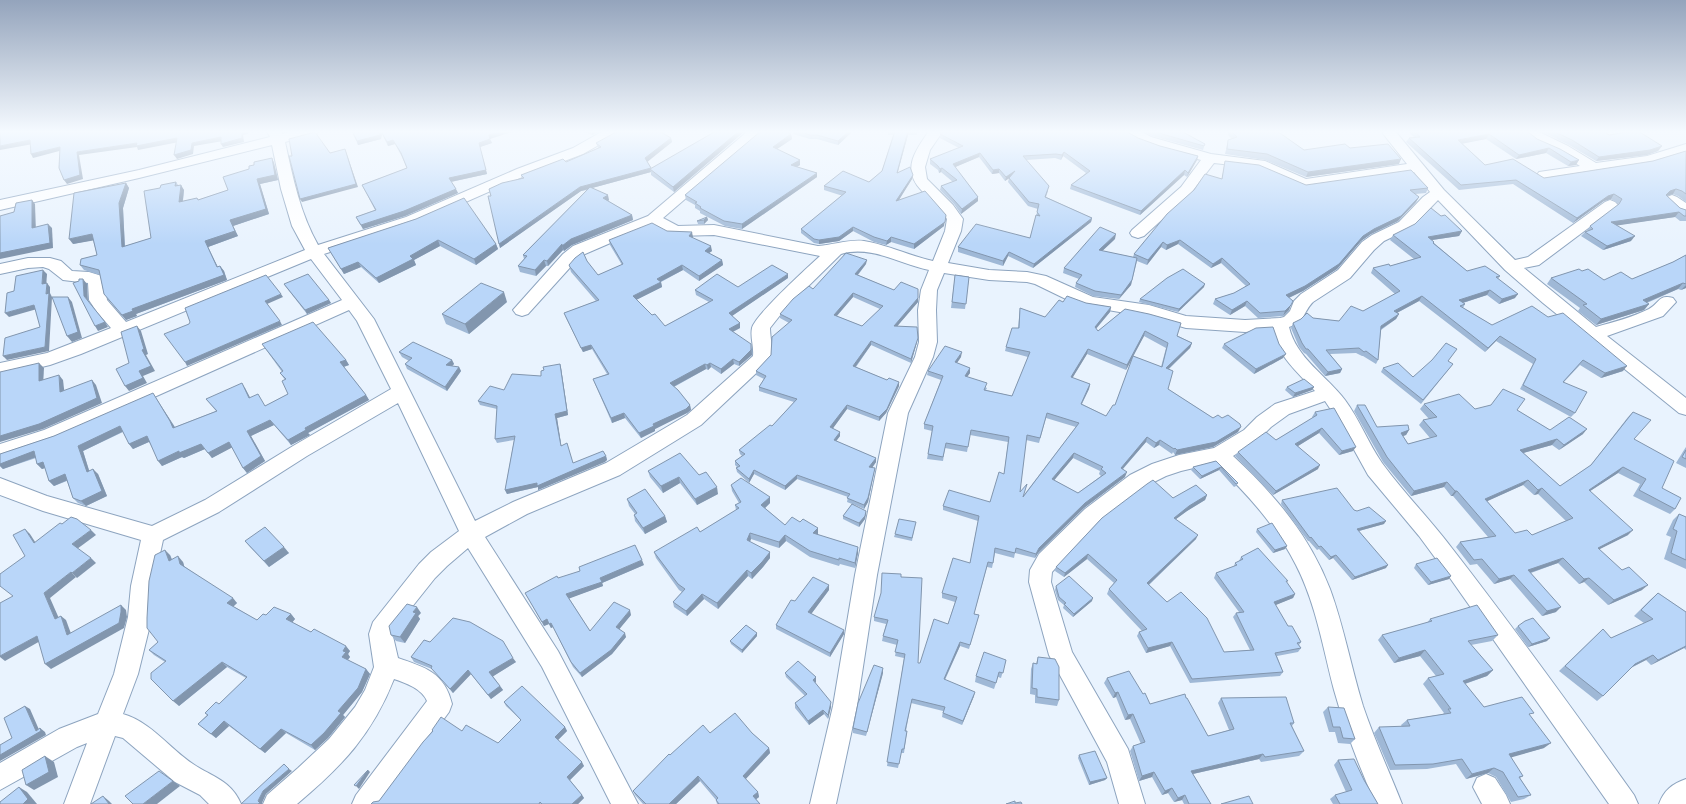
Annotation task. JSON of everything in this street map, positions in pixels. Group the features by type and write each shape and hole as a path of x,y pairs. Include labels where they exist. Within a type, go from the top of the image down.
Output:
{"street":[{"path":"0,205 158,169"},
{"path":"283,169 288,189 300,226 314,252 351,303 365,319 471,534 550,659 625,804"},
{"path":"0,370 50,359 314,252 412,220 531,169"},
{"path":"522,310 569,258 579,250 653,219 711,169"},
{"path":"823,804 845,706 866,575 896,420 910,384 924,357 928,342 927,310 929,290 953,231 954,219 948,208 926,187 920,179 918,169"},
{"path":"1138,233 1186,190 1202,169"},
{"path":"1272,169 1304,184 1406,169"},
{"path":"1417,169 1439,193 1511,266 1593,334 1683,402"},
{"path":"1544,175 1590,169"},
{"path":"653,219 666,227 677,231 714,230 818,251 835,250 849,246 863,246 938,266 989,275 1027,277 1040,280 1076,297 1091,302 1149,311 1186,322 1245,326 1280,324 1290,321 1298,313 1300,305 1307,298 1344,274 1368,246 1378,238 1406,225 1428,200 1439,193"},
{"path":"1672,200 1686,210"},
{"path":"1511,266 1533,262 1610,206"},
{"path":"276,804 313,774 360,723 377,694 386,665 385,650 380,636 381,629 427,571 439,559 471,534 520,508 612,469 694,420 762,358 763,348 760,339 762,327 779,305 835,250"},
{"path":"0,269 41,262 54,264 63,274 71,276 88,276 96,280 98,300 103,308 123,330"},
{"path":"1593,334 1658,312 1667,302"},
{"path":"0,452 51,435 351,303"},
{"path":"1280,324 1281,333 1287,346 1297,360 1329,393 1340,407 1375,469 1432,537 1547,694 1625,804"},
{"path":"0,486 43,503 153,535 212,506 300,451 402,392"},
{"path":"1132,804 1119,758 1061,655 1040,582 1041,570 1047,561 1092,515 1137,481 1159,470 1179,463 1219,455 1251,435 1264,422 1282,409 1329,393"},
{"path":"1219,455 1275,512 1303,556 1317,587 1331,628 1342,674 1354,714 1376,775 1389,804"},
{"path":"77,804 126,674 140,617 142,586 153,535"},
{"path":"365,804 440,704 440,697 435,689 419,677 386,665"},
{"path":"0,777 68,738 109,722 130,728 184,773 209,786 228,804"},
{"path":"1672,804 1686,792"}],"building":[{"path":"59,169 79,169 80,175 64,180"},
{"path":"249,169 274,169 275,175 257,179 266,209 230,220 235,231 205,241 217,267 220,266 224,275 132,309 133,311 122,315 104,294 99,270 80,265 81,259 97,255 92,234 69,239 74,193 126,183 119,203 122,247 151,238 144,191 160,188 161,185 176,182 175,186 181,185 179,202 197,198 198,200 228,190 223,177"},
{"path":"292,169 351,169 356,184 300,199"},
{"path":"406,169 486,169 486,170 449,178 456,189 404,211 361,225 356,217 376,210 362,185"},
{"path":"538,169 649,169 580,187 499,244 488,196 491,196 489,189 502,183 524,178 521,175"},
{"path":"651,169 695,169 673,187"},
{"path":"716,169 802,169 817,173 742,224 724,221 700,208 701,207 695,203 697,202 685,195"},
{"path":"883,169 898,169 897,173 907,169 911,169 913,175 896,201 925,191 946,215 945,222 914,244 891,237 887,241 874,237 853,227 839,237 819,240 814,239 801,229 846,192 824,186 843,171 869,182 882,171"},
{"path":"943,169 956,169 978,197 962,209 941,186 957,180"},
{"path":"992,169 1034,169 1049,186 1045,197 1092,218 1034,264 1009,252 1003,261 958,247 976,224 1030,238 1036,215 1040,216 1037,212 1039,204 1029,202 1009,178 1015,171 1006,177 999,169 993,170"},
{"path":"1087,169 1191,169 1188,173 1185,170 1141,211 1071,185 1090,171"},
{"path":"1224,169 1267,169 1306,185 1411,170 1428,188 1410,190 1419,197 1401,216 1363,236 1339,264 1305,286 1286,295 1293,301 1285,311 1260,313 1247,301 1232,310 1215,299 1234,293 1250,284 1222,258 1213,264 1180,240 1167,245 1163,242 1148,260 1134,254 1167,214 1194,190 1205,174 1222,179"},
{"path":"1300,169 1333,169 1308,172"},
{"path":"1443,169 1529,169 1544,178 1605,169 1686,169 1686,194 1676,189 1670,191 1666,195 1680,208 1686,210 1686,216 1679,212 1611,222 1635,236 1607,246 1585,232 1593,229 1590,226 1619,204 1622,199 1614,194 1608,196 1577,218 1516,180 1461,185"},
{"path":"590,187 608,195 603,198 632,215 571,239 562,246 562,244 547,261 544,260 535,270 518,266 527,256 523,255"},
{"path":"464,198 496,244 474,259 438,240 410,256 413,259 376,278 358,262 341,269 328,248 416,219"},
{"path":"32,200 32,228 48,224 50,243 0,253 0,216 14,212 16,203"},
{"path":"1431,208 1441,216 1445,215 1462,231 1428,237 1434,242 1433,243 1467,271 1485,266 1500,276 1496,277 1518,294 1502,299 1490,290 1459,300 1465,304 1460,306 1492,325 1532,306 1548,317 1563,313 1627,366 1605,373 1583,360 1563,382 1587,392 1575,413 1523,385 1536,359 1500,336 1488,348 1422,296 1394,311 1399,314 1381,326 1378,360 1366,351 1364,352 1359,348 1326,350 1342,369 1328,372 1308,349 1306,349 1293,323 1301,319 1307,313 1313,318 1339,321 1351,306 1363,311 1400,291 1373,268 1389,264 1390,266 1421,257 1393,235 1415,224"},
{"path":"652,223 667,231 692,232 689,236 711,246 705,251 722,260 699,276 682,265 657,279 661,282 633,296 652,315 655,314 665,326 713,300 695,290 717,274 738,287 772,265 788,274 729,313 740,323 729,329 751,344 751,350 739,362 733,359 721,369 710,363 707,365 705,364 670,383 678,390 690,405 686,409 653,424 654,426 639,433 624,413 611,418 593,379 609,374 591,345 581,348 564,313 599,300 570,267 569,265 575,258 583,252 587,261 598,275 623,264 609,240"},
{"path":"1100,227 1116,234 1099,250 1137,258 1132,280 1121,295 1095,291 1076,283 1082,275 1064,268"},
{"path":"846,253 867,260 855,274 894,290 901,282 918,289 918,298 894,326 917,327 918,338 911,359 871,341 853,366 887,380 889,378 899,382 887,409 879,417 847,405 830,427 840,432 834,440 876,458 869,467 875,468 868,498 864,505 847,498 850,494 797,475 785,486 754,470 749,479 736,468 740,466 735,461 745,454 739,450 770,425 772,426 797,399 759,387 766,376 756,371 771,355 772,337 792,320 780,314 793,299 809,286 813,289","holes":["853,293 883,306 862,326 834,315"]},
{"path":"1686,255 1686,284 1683,283 1643,300 1649,304 1601,319 1583,305 1587,304 1551,278 1579,269 1582,271 1588,269 1604,280 1621,272 1632,279"},
{"path":"1183,269 1205,284 1179,309 1140,299 1167,278"},
{"path":"43,270 42,284 47,283 46,294 49,293 45,347 3,356 5,338 40,327 34,305 5,313 7,293 14,291 16,276"},
{"path":"308,274 329,300 305,310 284,284"},
{"path":"266,275 281,294 265,301 280,321 185,362 164,334 189,324 190,322 185,308"},
{"path":"955,275 969,277 966,304 952,302"},
{"path":"79,279 83,279 84,296 105,322 95,326 73,283 79,281"},
{"path":"481,283 504,292 465,324 442,314"},
{"path":"1067,296 1086,303 1111,307 1095,327 1098,331 1125,309 1181,323 1177,336 1192,343 1166,368 1173,371 1168,389 1213,418 1218,415 1222,418 1228,415 1240,424 1241,427 1216,442 1177,450 1160,440 1156,443 1147,437 1121,468 1127,472 1085,503 1039,548 1036,554 1016,548 1015,553 995,548 993,563 988,562 974,614 979,615 970,645 960,642 944,679 975,692 963,721 943,713 945,707 912,699 905,731 907,731 904,749 902,749 899,764 887,762 905,654 895,652 898,640 883,636 888,620 874,617 881,593 882,573 901,574 901,577 922,578 918,663 920,663 934,619 948,624 957,597 942,593 953,558 970,563 979,516 943,506 949,490 990,502 999,472 1004,474 1009,437 971,430 968,447 946,443 943,457 928,454 933,426 924,424 943,376 928,371 945,346 962,352 955,362 970,368 965,376 987,383 984,390 1012,396 1030,352 1006,347 1012,328 1019,328 1020,308 1045,317 1059,300 1063,302","holes":["1145,331 1168,343 1162,367 1133,356 1115,405 1113,405 1106,416 1081,404 1090,384 1071,377 1088,349 1127,365","1047,413 1079,423 1023,497 1027,484 1020,492 1027,435 1040,438","1074,453 1103,467 1101,469 1106,473 1078,493 1052,479"]},
{"path":"52,297 68,297 78,332 67,336"},
{"path":"313,322 346,360 340,362 366,395 305,428 306,430 288,440 270,420 247,431 261,456 243,468 229,442 208,453 201,444 179,453 179,451 158,461 147,436 129,444 120,426 78,446 87,472 93,469 102,491 81,501 73,498 65,474 49,481 43,462 37,464 34,451 0,464 0,454 54,436 153,393 173,428 217,411 206,399 242,383 249,398 258,394 265,406 288,394 282,381 286,379 280,373 283,371 262,344"},
{"path":"137,326 144,349 142,350 151,366 139,371 143,378 125,386 116,369 129,363 121,332"},
{"path":"1273,327 1279,344 1286,354 1256,369 1224,344 1256,328"},
{"path":"413,342 452,360 446,365 459,367 445,387 405,364 412,358 399,352"},
{"path":"1446,343 1457,349 1448,361 1453,364 1423,400 1383,368 1398,363 1413,377 1432,360"},
{"path":"39,363 39,381 59,375 60,392 92,380 97,398 39,424 0,436 0,372"},
{"path":"560,364 567,411 555,414 561,446 567,443 573,463 603,451 606,456 537,486 537,483 505,490 515,436 495,439 497,406 478,401 490,386 504,390 512,374 541,376 541,371 544,370 543,367"},
{"path":"1304,379 1314,387 1295,393 1287,387"},
{"path":"1503,389 1525,399 1517,410 1550,430 1569,417 1587,429 1564,445 1557,439 1520,450 1560,486 1591,465 1633,412 1651,420 1634,439 1674,461 1662,488 1681,498 1675,509 1639,490 1646,479 1623,467 1589,490 1633,530 1598,548 1622,570 1629,567 1648,585 1614,600 1589,578 1584,579 1563,558 1528,570 1561,607 1547,611 1514,575 1499,579 1482,559 1474,560 1460,542 1496,536 1457,491 1455,491 1447,482 1414,491 1387,457 1357,405 1365,405 1377,427 1408,425 1409,430 1401,433 1408,444 1437,436 1423,420 1437,417 1424,404 1459,394 1475,409 1491,405","holes":["1528,480 1538,490 1542,488 1573,518 1532,535 1527,530 1515,533 1485,499"]},
{"path":"1334,408 1356,447 1342,451 1322,428 1295,444 1320,465 1276,491 1238,452 1266,432 1276,440 1317,415 1315,412"},
{"path":"1686,450 1686,459 1682,457"},
{"path":"680,453 699,475 706,472 717,487 695,499 679,477 661,486 648,471"},
{"path":"1216,461 1238,483 1236,484 1221,467 1202,476 1193,467"},
{"path":"741,478 770,497 761,505 785,525 792,517 800,522 803,519 818,528 813,533 858,547 855,563 839,558 839,560 810,551 785,535 779,542 750,533 747,540 770,552 762,562 751,573 747,570 717,603 702,594 686,611 673,602 685,589 678,584 654,552 697,527 700,532 739,508 735,505 741,502 731,485"},
{"path":"1153,480 1173,498 1196,485 1207,495 1189,506 1174,518 1198,535 1147,583 1167,602 1181,592 1207,618 1224,652 1254,650 1236,613 1244,612 1216,573 1237,565 1235,563 1243,559 1241,557 1258,548 1288,581 1286,581 1295,594 1274,602 1288,626 1292,626 1301,642 1297,643 1301,648 1275,653 1283,672 1192,679 1172,642 1148,648 1139,632 1147,629 1109,589 1117,580 1088,554 1065,573 1056,567 1102,518"},
{"path":"1337,488 1354,510 1357,511 1369,507 1386,521 1357,529 1388,565 1355,577 1336,555 1331,557 1321,546 1319,547 1311,537 1310,538 1282,500"},
{"path":"645,489 665,516 643,528 634,515 637,513 627,499"},
{"path":"852,504 866,511 865,516 859,523 843,516"},
{"path":"1679,514 1686,517 1686,560 1671,553 1677,531 1673,529"},
{"path":"71,517 77,519 91,530 72,544 91,558 44,593 55,619 61,616 67,635 121,605 119,623 45,664 37,636 0,656 0,603 13,596 0,586 0,574 25,556 13,535 25,529 34,543 60,523 62,524"},
{"path":"899,519 916,522 912,538 895,534"},
{"path":"1272,523 1287,546 1275,550 1257,529"},
{"path":"265,527 284,547 264,561 245,541"},
{"path":"635,545 642,560 600,578 602,582 566,594 590,631 614,602 630,610 616,627 625,633 611,650 580,673 571,662 551,623 549,624 547,619 542,622 525,593 557,576 558,578 580,571 579,567"},
{"path":"165,550 169,561 178,556 180,564 233,598 227,603 257,620 263,614 266,615 274,607 291,614 286,619 311,632 314,629 346,646 343,651 346,652 342,657 366,669 358,688 338,711 341,713 324,733 311,745 281,729 260,749 224,721 211,734 198,724 208,715 205,713 216,702 219,704 247,677 222,662 173,701 151,679 151,673 166,661 149,650 158,642 147,628 149,581 155,555"},
{"path":"1437,558 1451,576 1431,582 1416,564"},
{"path":"1069,576 1093,598 1074,614 1064,604 1066,603 1059,597 1056,586"},
{"path":"813,577 829,585 808,612 844,630 830,653 776,625 791,600 795,601"},
{"path":"1658,593 1686,612 1686,646 1658,660 1653,655 1635,664 1603,696 1565,666 1603,629 1611,638 1653,619 1641,610"},
{"path":"407,604 417,607 413,612 416,613 400,637 391,635 389,626"},
{"path":"1477,605 1498,635 1468,641 1493,670 1463,681 1484,707 1522,697 1534,713 1529,714 1551,743 1509,754 1523,776 1519,777 1531,795 1518,797 1503,772 1494,768 1472,774 1462,759 1433,764 1395,765 1379,727 1410,726 1407,720 1451,713 1448,709 1451,709 1428,678 1444,674 1425,650 1399,658 1382,635 1432,621 1430,619"},
{"path":"453,618 470,622 503,641 513,658 489,672 500,686 488,695 468,670 450,689 431,668 432,666 411,657 424,640 430,642"},
{"path":"1533,618 1550,638 1532,644 1518,626"},
{"path":"746,625 757,633 742,650 730,641"},
{"path":"984,652 1006,660 1003,673 999,672 996,683 976,676"},
{"path":"1038,657 1055,659 1059,667 1059,700 1037,697 1037,689 1032,688 1033,663 1037,664"},
{"path":"798,661 816,677 813,680 831,702 828,715 823,710 808,721 795,703 807,694 785,673"},
{"path":"874,665 883,668 867,732 853,728 858,703"},
{"path":"1129,671 1143,694 1145,693 1150,704 1185,694 1208,736 1234,729 1221,698 1286,697 1294,723 1290,723 1304,751 1265,757 1263,754 1191,771 1211,804 1189,804 1185,795 1178,798 1172,788 1165,791 1154,772 1142,776 1133,746 1145,742 1133,714 1128,715 1118,692 1115,693 1107,678"},
{"path":"522,686 565,727 555,737 582,762 567,777 582,795 572,804 542,804 540,802 539,804 371,804 379,801 433,731 432,730 441,717 462,731 466,725 498,743 521,720 504,702"},
{"path":"25,706 36,731 40,728 41,731 0,755 0,745 12,738 4,718"},
{"path":"1328,707 1344,708 1355,739 1343,738 1340,727 1333,727"},
{"path":"735,713 752,733 769,748 743,776 758,792 753,796 760,804 719,804 716,800 718,798 698,776 669,804 646,804 633,791 669,754 670,755 703,725 710,733"},
{"path":"1095,751 1107,778 1090,782 1079,755"},
{"path":"45,756 49,772 26,785 22,770"},
{"path":"1354,759 1378,804 1340,804 1335,795 1352,790 1338,760"},
{"path":"284,764 289,769 263,791 258,801 260,803 241,804"},
{"path":"368,770 356,786 354,785"},
{"path":"159,771 173,781 143,804 133,804 125,796"},
{"path":"19,787 28,799 23,804 0,804 0,802"},
{"path":"103,796 109,804 91,804"},
{"path":"1249,796 1253,804 1221,804"},
{"path":"1015,801 1015,803 1021,802 1022,804 1006,804"}]}
